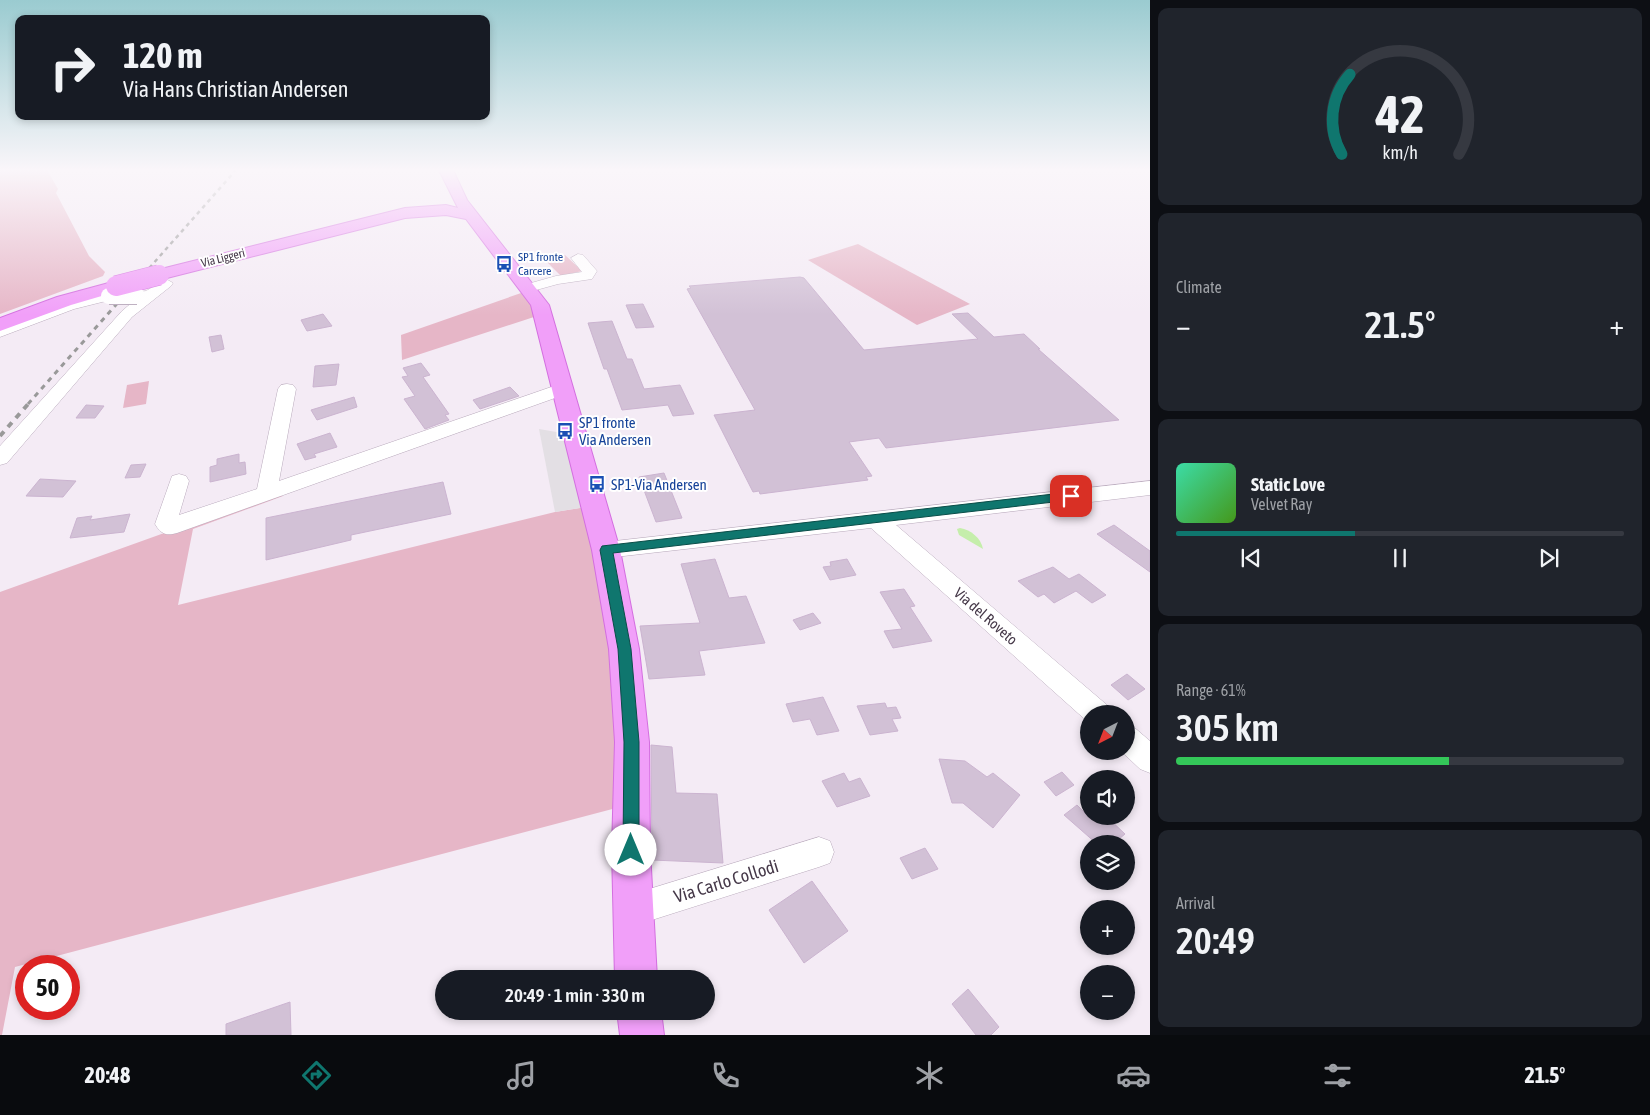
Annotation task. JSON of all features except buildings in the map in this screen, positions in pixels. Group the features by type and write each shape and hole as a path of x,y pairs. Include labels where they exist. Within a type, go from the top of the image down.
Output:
{"main road":[{"name":"Via Liggeri","path":"112,291 385,218"},
{"path":"476,218 540,305 606,550 624,649 632,742 633,910 636,970"},
{"path":"0,325 64,300 112,291"},
{"path":"640,1020 642,1035"}],"street":[{"path":"524,283 587,276 591,273 578,258"},
{"path":"543,266 556,280"},
{"path":"0,458 143,296 162,279"},
{"path":"0,332 112,291 143,296"},
{"path":"266,493 287,389"},
{"path":"178,481 166,524 169,527 563,389"},
{"path":"606,550 1150,488"},
{"name":"Via del Roveto","path":"874,518 1088,705"},
{"path":"1135,746 1150,759"},
{"name":"Via Carlo Collodi","path":"633,910 819,852"}],"shaded area":[{"path":"0,218 69,218 89,256 105,272 103,276 0,314"},
{"path":"858,244 970,304 917,325 808,260"},
{"path":"565,255 582,271 561,276 545,260"},
{"path":"524,292 537,316 402,360 401,335"},
{"path":"149,381 146,404 123,408 127,385"},
{"path":"539,429 568,434 586,507 555,512"},
{"path":"270,495 283,496 193,529 178,605 555,512 586,507 612,632 620,807 60,955 15,955 15,967 2,1035 0,1035 0,592"},
{"path":"960,528 975,535 983,549 959,535 957,529"}],"railway":[{"path":"144,274 193,218"},
{"path":"28,404 145,272"},
{"path":"0,436 29,403"}],"place":[{"name":"SP1 fronte Carcere","path":"504,264"},
{"name":"SP1 fronte Via Andersen","path":"565,431"},
{"name":"SP1-Via Andersen","path":"597,484"}],"route":[{"path":"631,850 632,742 624,649 606,550 1071,496"}]}
